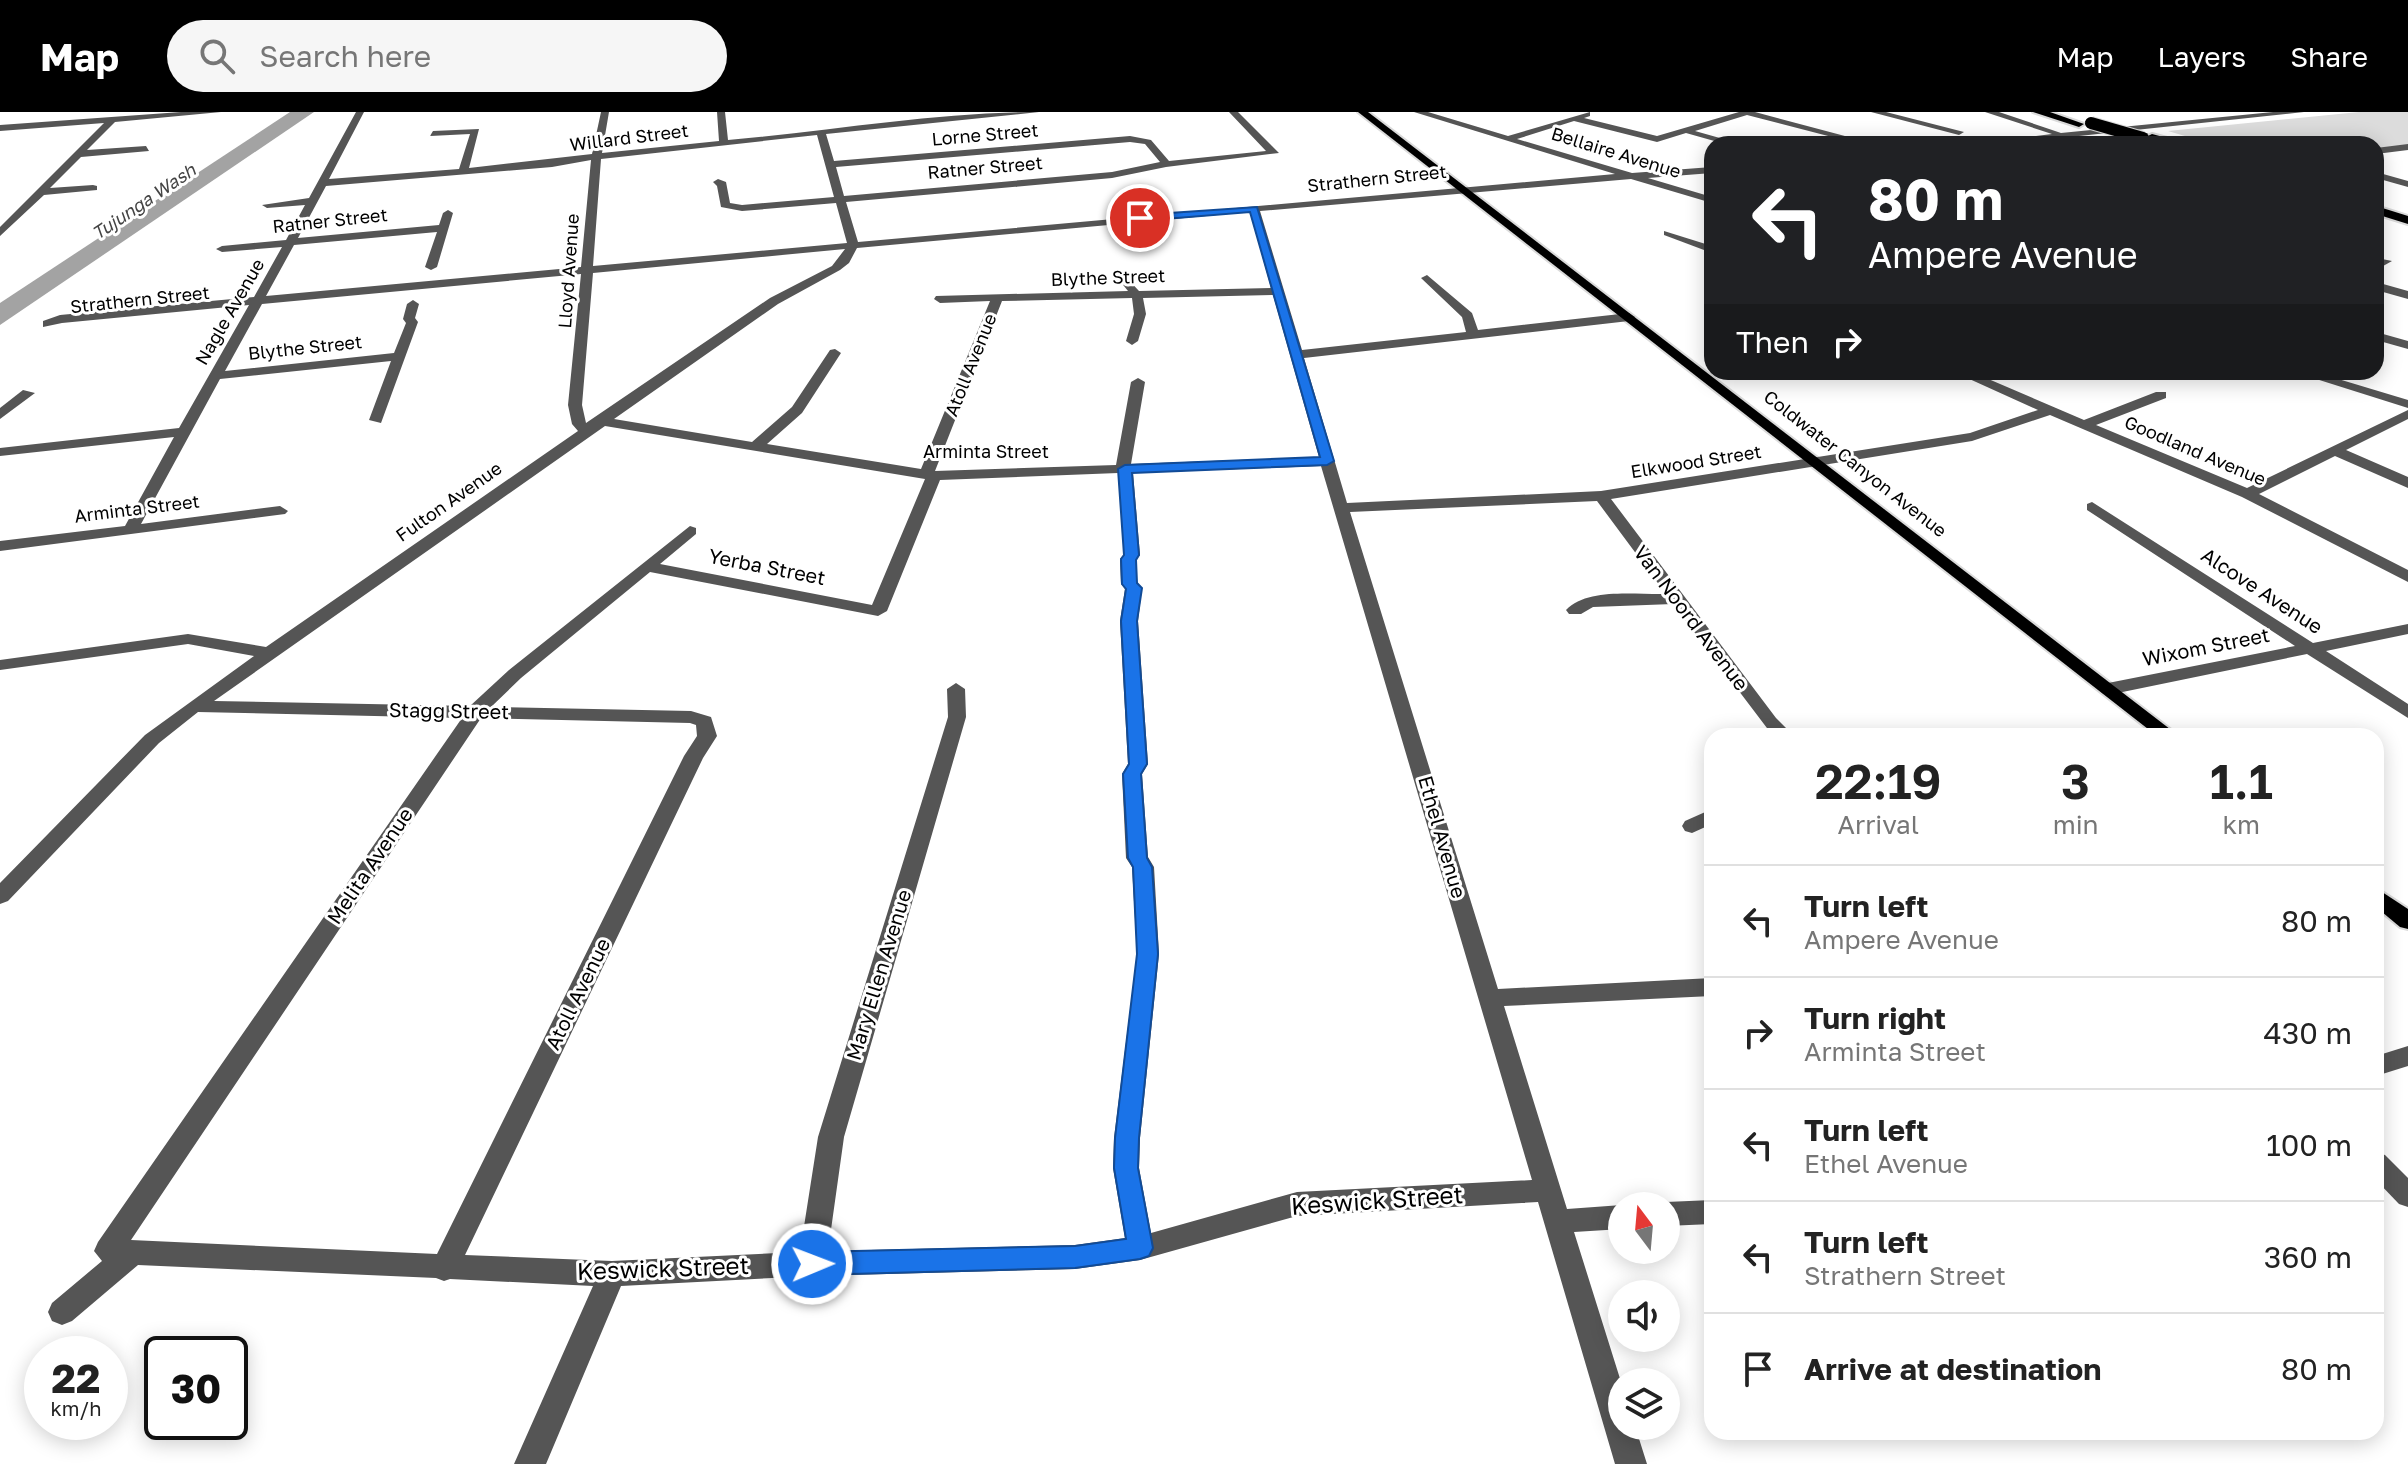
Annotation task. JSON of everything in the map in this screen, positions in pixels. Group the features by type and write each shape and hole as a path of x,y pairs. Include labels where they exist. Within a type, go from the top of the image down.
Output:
{"highway":[{"path":"2038,112 2089,123"},
{"path":"2047,112 2132,136"},
{"path":"2053,112 2132,136"},
{"path":"2066,112 2089,123"},
{"path":"2384,208 2408,215"}],"main road":[{"name":"Coldwater Canyon Avenue","path":"1362,112 1704,375"},
{"path":"1373,112 1376,123"},
{"name":"Coldwater Canyon Avenue","path":"1710,380 2159,728"},
{"path":"2384,906 2408,921"}],"street":[{"path":"0,128 217,112"},
{"name":"Nagle Avenue","path":"130,530 254,303 315,201 360,112"},
{"name":"Lloyd Avenue","path":"585,431 579,424 575,405 597,157 605,112"},
{"path":"721,112 724,144"},
{"name":"Willard Street","path":"322,183 552,164 821,132 1035,112"},
{"name":"Ratner Street","path":"718,182 722,184 725,205 731,208 1112,175 1166,164 1274,153 1233,112"},
{"path":"1411,112 1429,116 1443,112"},
{"name":"Bellaire Avenue","path":"1418,112 1704,198"},
{"path":"1507,139 1595,112"},
{"path":"1574,118 1649,138 1665,139 1748,112 1840,136"},
{"path":"1875,112 1959,132"},
{"path":"1989,112 2065,135"},
{"path":"2055,136 2300,112"},
{"path":"0,233 112,120"},
{"path":"433,134 476,131 463,171"},
{"path":"821,132 842,199 852,248"},
{"path":"1690,132 1705,136"},
{"name":"Lorne Street","path":"832,164 1141,139 1148,142 1166,164"},
{"path":"2384,150 2408,147"},
{"path":"78,154 146,149"},
{"name":"Strathern Street","path":"254,303 60,319 47,324 55,326 423,284 587,273 1046,227 1704,171"},
{"path":"2384,177 2408,184"},
{"path":"40,192 93,188"},
{"path":"267,205 315,201"},
{"name":"Ethel Avenue","path":"1254,209 1341,508 1631,1464"},
{"path":"431,267 448,213"},
{"name":"Ratner Street","path":"222,249 441,228"},
{"path":"1668,233 1704,247"},
{"name":"Fulton Avenue","path":"0,896 152,739 194,706 774,301 836,268 852,248"},
{"path":"1122,276 1139,295 1141,317 1132,341"},
{"path":"1427,278 1468,316 1473,335"},
{"path":"2384,288 2408,295"},
{"name":"Blythe Street","path":"940,299 1278,291"},
{"name":"Atoll Avenue","path":"878,611 997,299"},
{"path":"376,420 412,322 409,319 413,304"},
{"path":"1296,355 1629,317"},
{"path":"2384,338 2408,345"},
{"path":"756,446 797,410 835,353"},
{"name":"Blythe Street","path":"214,376 400,356"},
{"name":"Goodland Avenue","path":"1979,380 2247,494 2408,577"},
{"path":"2328,380 2408,404"},
{"path":"1138,382 1122,459 1132,555 1128,559 1129,584 1134,588 1129,621 1138,764 1132,774 1137,858 1143,867 1148,954 1126,1168 1140,1248"},
{"path":"0,415 28,393"},
{"path":"2083,425 2161,395"},
{"name":"Elkwood Street","path":"1341,508 1601,496 1972,437 2049,411"},
{"path":"2247,494 2338,452 2408,414"},
{"name":"Arminta Street","path":"601,421 930,475 1327,461"},
{"path":"0,452 183,432"},
{"path":"2338,452 2408,483"},
{"name":"Van Noord Avenue","path":"1601,496 1775,728"},
{"name":"Alcove Avenue","path":"2092,507 2408,712"},
{"name":"Arminta Street","path":"0,546 280,511"},
{"name":"Melita Avenue","path":"62,1312 121,1252 476,711 515,674 690,531"},
{"name":"Yerba Street","path":"647,566 878,611"},
{"path":"1575,610 1590,602 1677,599"},
{"name":"Wixom Street","path":"2108,689 2408,629"},
{"path":"0,665 188,639 269,653"},
{"name":"Mary Ellen Avenue","path":"812,1264 831,1137 957,717 956,689"},
{"name":"Stagg Street","path":"194,706 691,717 704,721"},
{"name":"Atoll Avenue","path":"444,1269 694,756 707,740 709,731 704,721"},
{"path":"1692,826 1704,820"},
{"path":"1489,998 1704,987"},
{"path":"2384,1064 2408,1056"},
{"path":"2384,1171 2408,1196"},
{"name":"Keswick Street","path":"121,1252 444,1269 612,1274 812,1264 1075,1257 1140,1248 1297,1204 1548,1190"},
{"path":"1680,1213 1704,1212"},
{"path":"1558,1221 1608,1218"},
{"path":"530,1464 612,1274"}],"shaded area":[{"path":"290,112 314,112 0,325 0,303"},
{"path":"2359,112 2408,112 2408,146 2384,148 2384,136 2185,136 2168,131"}],"route":[{"path":"812,1264 1075,1257 1140,1248 1126,1168 1148,954 1143,867 1137,858 1132,774 1138,764 1129,621 1134,588 1129,584 1128,559 1132,555 1125,469 1327,461 1254,209 1140,218"}],"water label":[{"name":"Tujunga Wash","path":"144,202"}]}
